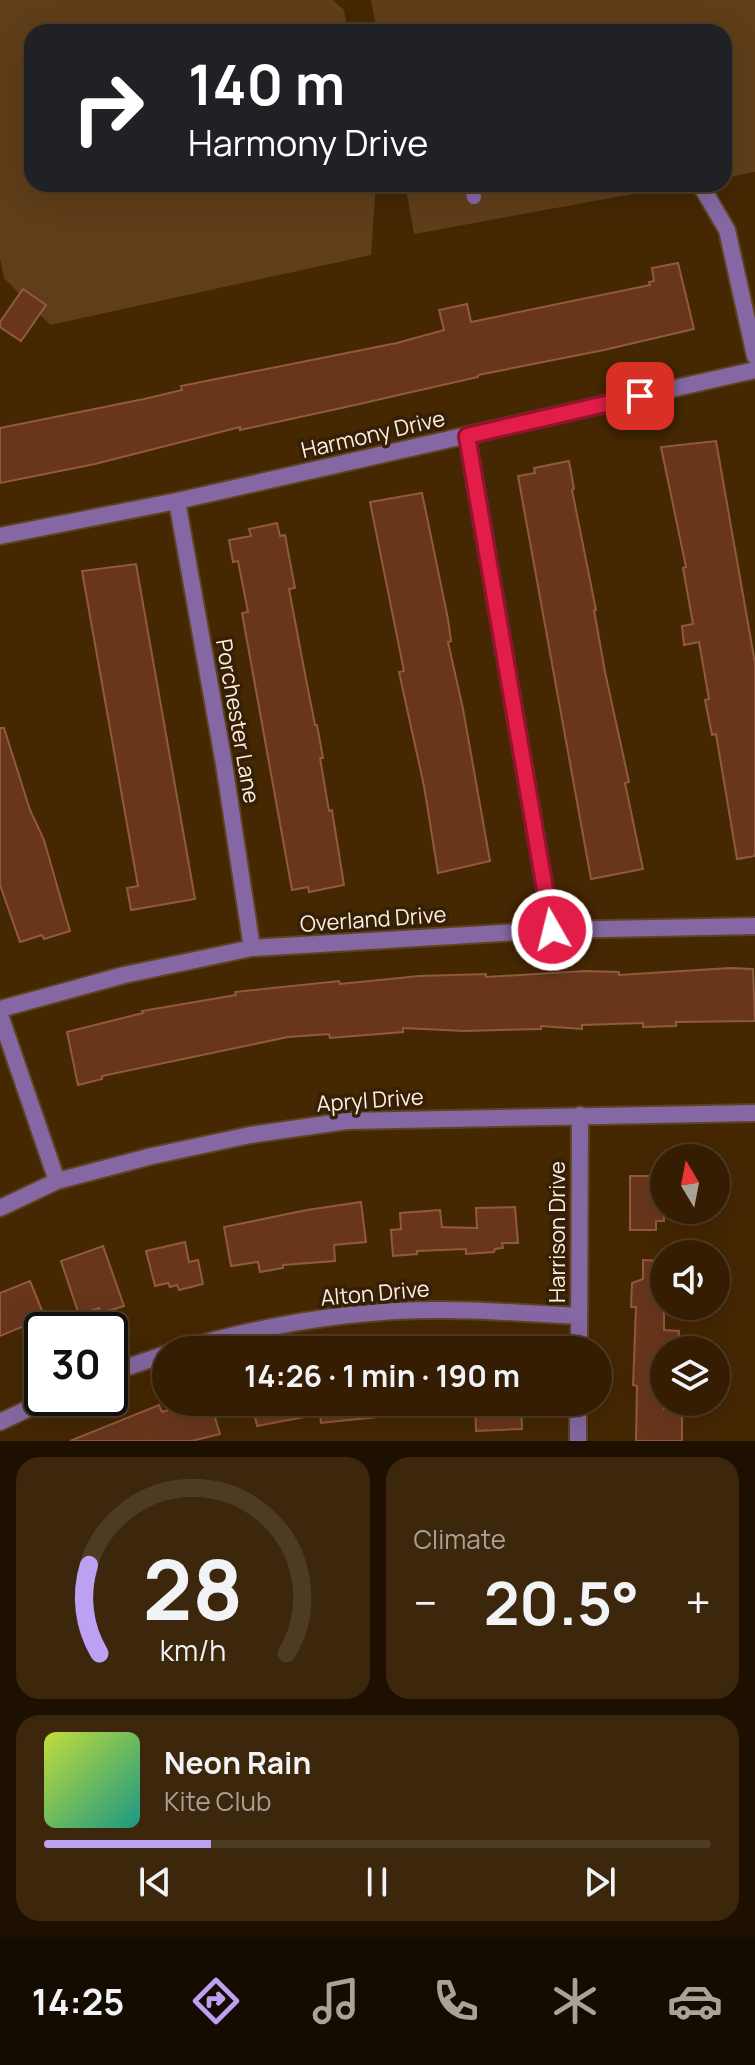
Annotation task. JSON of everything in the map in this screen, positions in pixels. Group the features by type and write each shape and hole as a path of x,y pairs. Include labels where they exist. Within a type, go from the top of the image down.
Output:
{"street":[{"path":"705,192 727,230 755,356"},
{"name":"Harmony Drive","path":"0,536 177,501 755,370"},
{"path":"467,436 552,930"},
{"name":"Porchester Lane","path":"177,501 224,764 252,948"},
{"name":"Overland Drive","path":"0,1009 124,975 252,948 552,930 755,926"},
{"path":"0,1015 57,1181"},
{"name":"Apryl Drive","path":"0,1208 57,1181 152,1156 250,1135 347,1121 755,1113"},
{"name":"Harrison Drive","path":"579,1336 580,1115"},
{"name":"Alton Drive","path":"234,1336 354,1314 443,1309 579,1316"},
{"path":"128,1367 152,1359"},
{"path":"0,1422 24,1411"},
{"path":"578,1416 578,1441"}],"shaded area":[{"path":"0,0 333,0 344,10 347,24 24,24 24,192 375,192 371,255 50,325 4,278 0,259"},
{"path":"371,0 755,0 755,172 732,176 732,24 376,24"},
{"path":"406,192 644,192 414,234"}],"building":[{"path":"678,263 694,329 240,430 240,427 95,464 0,483 0,428 144,399 182,390 181,386 397,343 444,330 439,310 467,304 471,322 650,285 649,282 654,281 652,268"},
{"path":"23,289 46,305 21,341 0,327 0,322"},
{"path":"716,441 755,663 755,856 737,859 716,734 712,735 705,700 709,699 699,642 684,645 682,626 693,624 683,568 686,567 661,447"},
{"path":"569,461 643,869 591,879 518,476 535,473 534,468"},
{"path":"422,493 448,619 451,641 448,642 490,861 438,873 424,786 399,672 404,671 370,502"},
{"path":"277,523 280,536 285,535 295,588 289,589 317,725 323,758 320,758 344,885 309,892 308,887 292,890 242,613 248,612 238,561 233,562 229,540 251,536 249,529"},
{"path":"136,564 195,899 131,910 127,888 138,886 82,571"},
{"path":"0,728 4,728 30,810 44,840 70,931 44,939 42,935 20,942 0,885"},
{"path":"753,969 755,1021 676,1022 676,1026 643,1027 643,1023 582,1025 582,1029 541,1026 541,1029 464,1031 403,1028 403,1032 330,1038 329,1034 288,1037 102,1076 102,1079 78,1085 67,1032 142,1011 236,995 235,992 339,981 340,984 419,976 486,974 486,977 585,971 619,972 619,975"},
{"path":"630,1176 650,1176 650,1224 656,1224 656,1230 630,1230"},
{"path":"361,1202 366,1242 334,1245 335,1261 283,1265 283,1268 260,1272 258,1262 231,1266 224,1227"},
{"path":"515,1207 518,1243 502,1243 503,1248 494,1252 466,1254 466,1249 417,1251 417,1254 393,1256 391,1230 401,1229 400,1213 440,1210 442,1227 477,1228 476,1208"},
{"path":"185,1242 189,1262 198,1260 203,1284 179,1290 177,1285 170,1287 168,1283 155,1286 146,1251"},
{"path":"103,1246 124,1306 104,1312 99,1308 78,1312 61,1261"},
{"path":"643,1260 650,1260 650,1320 664,1320 664,1330 679,1331 679,1336 650,1336 650,1416 682,1416 682,1441 636,1441 637,1386 633,1385 636,1307 631,1307 632,1283 643,1279"},
{"path":"30,1281 43,1312 24,1312 24,1326 0,1336 0,1293"},
{"path":"152,1408 152,1416 214,1416 220,1434 192,1441 70,1441"},
{"path":"255,1416 310,1416 257,1426"},
{"path":"320,1416 388,1416 321,1423"},
{"path":"475,1416 522,1416 522,1429 476,1431"}],"route":[{"path":"552,930 467,436 640,396"}]}
